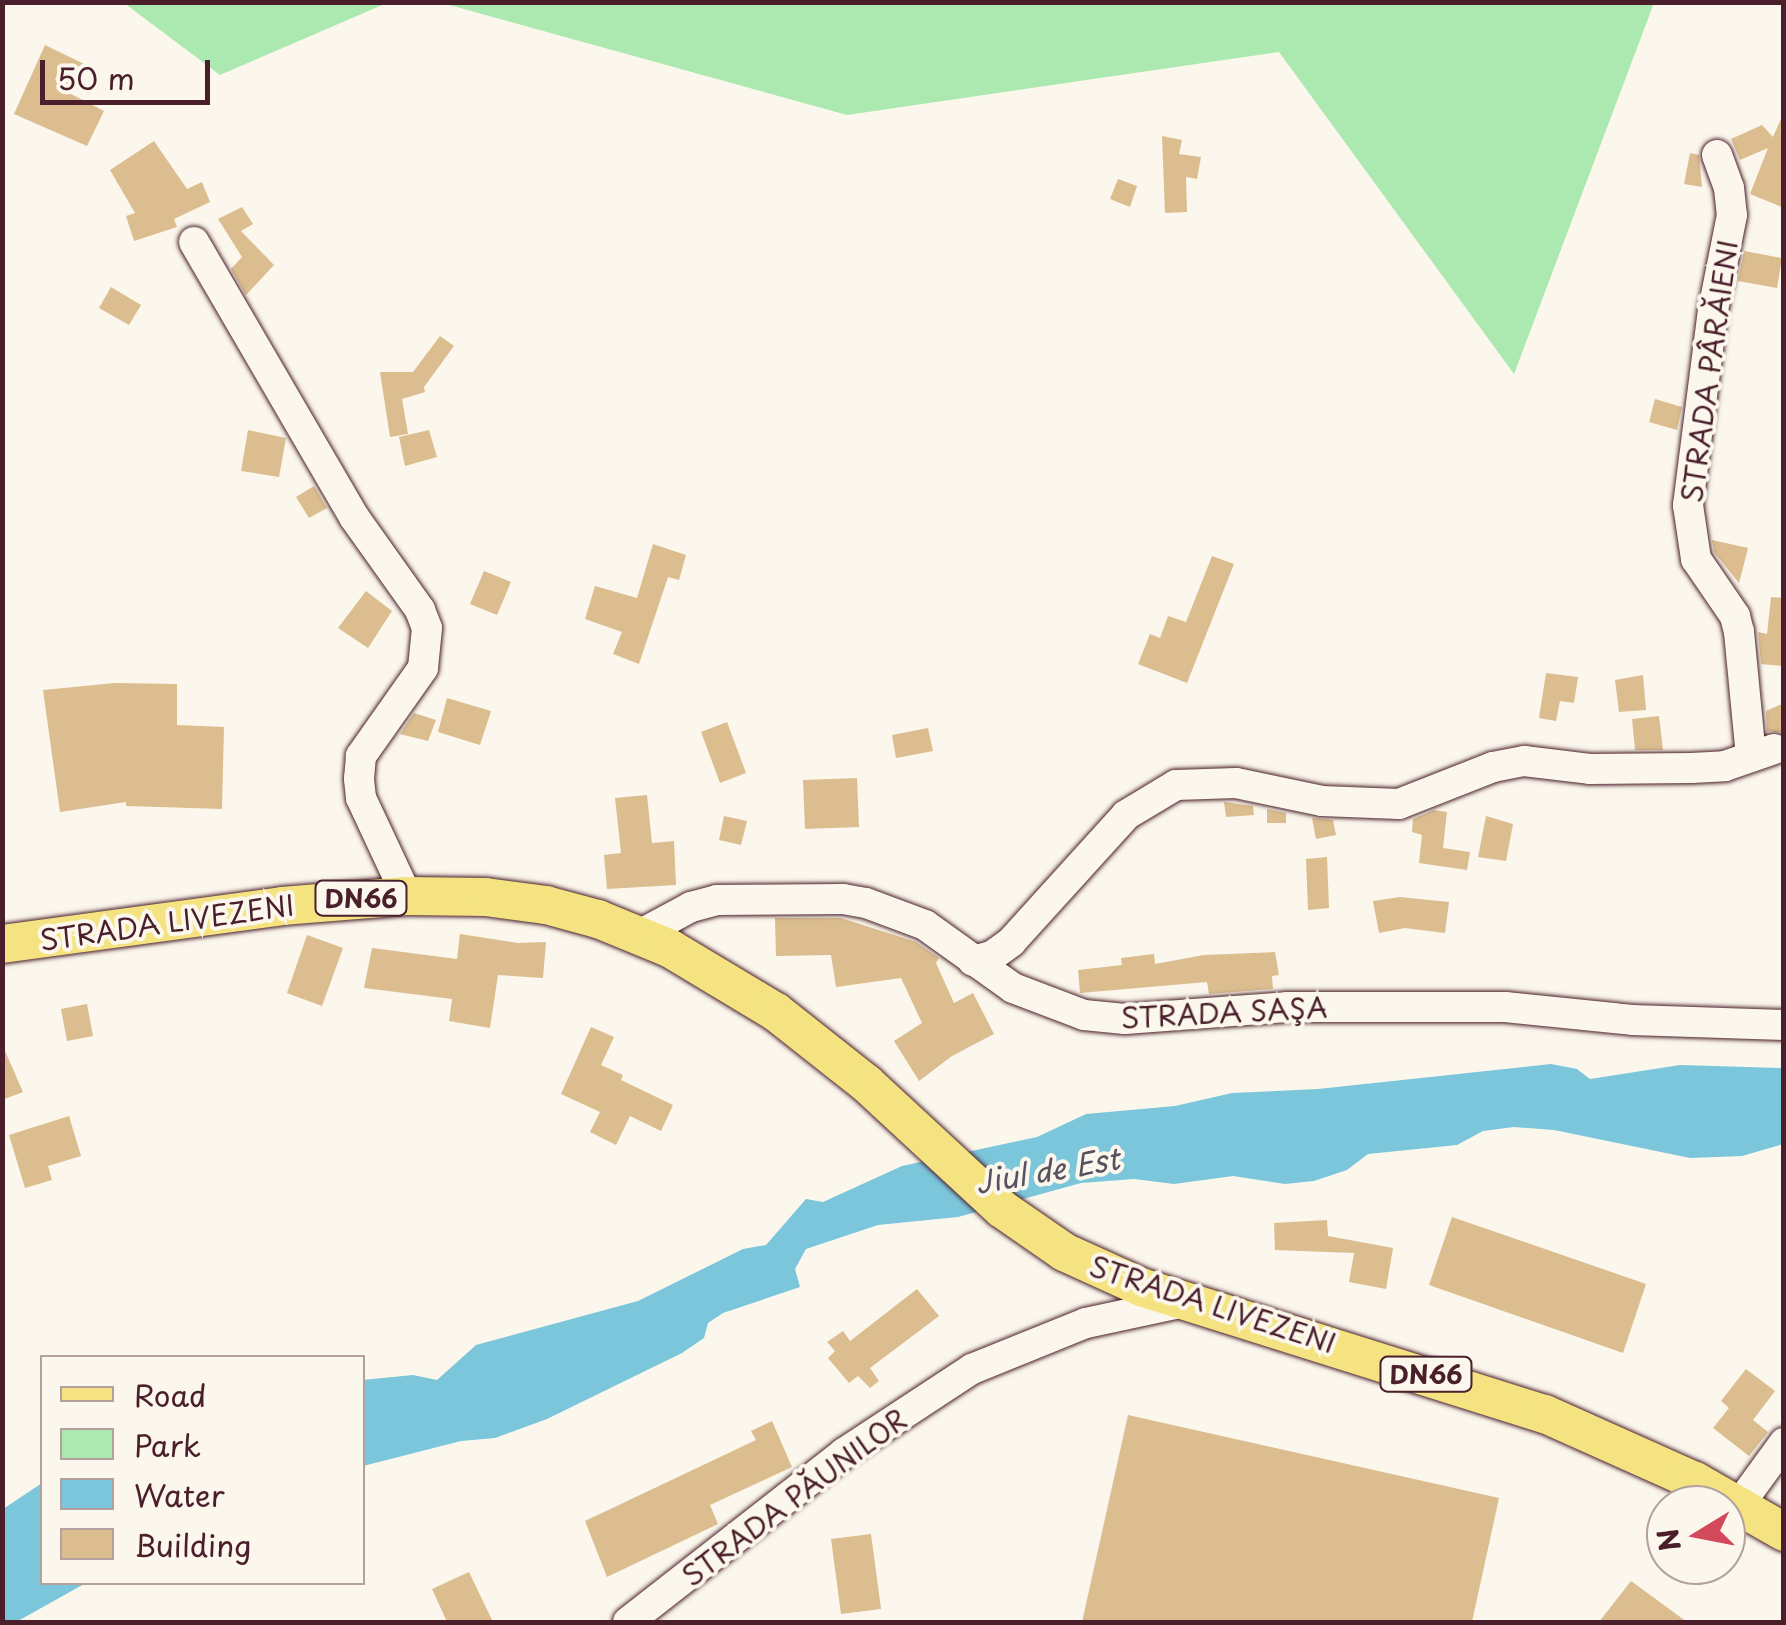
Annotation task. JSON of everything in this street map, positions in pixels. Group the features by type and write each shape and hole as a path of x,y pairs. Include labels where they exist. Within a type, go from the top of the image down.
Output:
{"main road":[{"name":"STRADA LIVEZENI","path":"2,944 282,906 407,896 486,898 546,906 641,934 739,986 866,1083 1025,1227 1102,1271 1545,1414 1696,1485"},
{"name":"STRADA LIVEZENI","path":"1746,1509 1784,1532"}],"street":[{"name":"STRADA PÂRĂIENI","path":"974,961 992,956 1011,942 1126,815 1176,785 1236,783 1322,801 1399,804 1493,766 1524,760 1590,769 1691,768 1726,766 1762,753 1734,616 1696,559 1689,520 1703,375 1732,215 1729,188 1717,155"},
{"path":"194,242 284,390 354,516 420,610 427,628 423,668 361,756 359,779 361,798 407,896"},
{"name":"STRADA SAŞA","path":"641,934 680,911 717,900 842,900 911,919 1050,1005 1124,1019 1287,1007 1504,1007 1632,1020 1784,1025"},
{"name":"STRADA PĂUNILOR","path":"628,1622 844,1453 972,1369 1028,1342 1086,1323 1189,1302"},
{"path":"1746,1496 1781,1450"}],"green space":[{"path":"124,3 387,3 220,75"},
{"path":"442,3 1654,3 1514,374 1279,52 847,115"}],"water":[{"name":"Jiul de Est","path":"1551,1064 1577,1069 1590,1079 1680,1065 1783,1068 1783,1144 1742,1156 1690,1158 1554,1130 1514,1127 1483,1131 1457,1145 1368,1154 1347,1170 1314,1181 1285,1184 1233,1176 1174,1184 1134,1179 1081,1183 958,1217 878,1225 806,1249 795,1269 800,1287 723,1313 708,1323 704,1338 682,1353 547,1419 495,1438 461,1441 365,1465 365,1380 413,1375 437,1380 476,1345 638,1301 743,1249 766,1245 806,1199 823,1202 902,1166 1037,1137 1086,1114 1175,1106 1232,1093 1318,1089"},
{"path":"40,1484 40,1585 82,1585 16,1622 3,1622 3,1509"}],"building":[{"path":"45,45 84,64 69,93 104,111 87,146 14,114"},
{"path":"1784,112 1784,208 1750,194 1768,148 1740,160 1731,139 1762,125 1773,137"},
{"path":"1162,136 1182,140 1179,154 1201,157 1197,179 1186,177 1187,212 1165,213"},
{"path":"154,141 187,189 202,182 210,202 174,219 177,227 134,241 126,216 135,213 110,170"},
{"path":"1690,153 1699,155 1702,187 1684,184"},
{"path":"1118,179 1137,186 1130,207 1110,199"},
{"path":"242,207 253,224 241,231 274,265 246,295 231,269 242,257 218,219"},
{"path":"1744,251 1782,258 1777,288 1738,281"},
{"path":"111,287 141,305 129,325 99,308"},
{"path":"440,336 454,346 424,387 425,392 402,399 408,434 390,437 380,372 413,372"},
{"path":"1655,399 1682,407 1677,430 1649,422"},
{"path":"248,430 286,438 279,477 241,471"},
{"path":"429,430 437,457 405,466 399,437"},
{"path":"314,486 327,508 309,518 296,497"},
{"path":"1712,540 1748,548 1739,583 1714,552"},
{"path":"653,544 686,555 679,580 668,577 639,664 613,654 622,632 585,619 595,586 637,598"},
{"path":"1212,556 1234,564 1187,683 1138,664 1150,634 1160,638 1168,616 1186,622"},
{"path":"484,571 511,582 497,615 470,604"},
{"path":"366,591 392,611 368,648 338,628"},
{"path":"1771,597 1784,598 1784,666 1761,664 1758,632 1767,634"},
{"path":"1546,673 1578,677 1574,703 1560,701 1556,721 1539,718"},
{"path":"1643,675 1646,710 1619,712 1615,680"},
{"path":"115,683 177,684 177,725 224,727 222,809 126,806 126,802 60,812 43,690"},
{"path":"447,698 491,711 480,745 438,732"},
{"path":"1784,703 1784,733 1767,731 1766,711"},
{"path":"414,713 436,720 428,741 400,734"},
{"path":"1659,716 1663,750 1635,750 1632,719"},
{"path":"727,722 746,773 720,783 701,732"},
{"path":"928,728 933,751 896,758 892,735"},
{"path":"857,778 859,827 805,829 803,780"},
{"path":"647,795 652,843 674,841 676,885 607,889 604,855 621,853 615,798"},
{"path":"1224,802 1253,806 1254,815 1226,817"},
{"path":"1267,809 1286,813 1286,823 1267,823"},
{"path":"1434,810 1447,812 1443,848 1470,852 1467,870 1419,863 1422,835 1412,832 1413,819"},
{"path":"724,816 747,821 741,845 719,840"},
{"path":"1486,816 1513,824 1506,861 1478,857"},
{"path":"1312,818 1333,820 1336,835 1316,839"},
{"path":"1327,857 1329,908 1308,910 1306,859"},
{"path":"1400,897 1449,902 1445,933 1405,928 1379,933 1373,901"},
{"path":"775,918 841,918 916,942 939,958 936,963 954,1003 973,993 994,1034 952,1056 919,1081 894,1041 922,1023 901,978 836,987 831,955 776,956"},
{"path":"460,934 518,943 546,942 543,978 498,975 490,1028 449,1021 452,999 364,988 372,948 457,959"},
{"path":"307,935 343,948 322,1006 287,993"},
{"path":"1275,952 1279,975 1272,976 1273,989 1209,994 1207,982 1080,993 1078,970 1122,965 1121,958 1154,954 1155,964 1204,955"},
{"path":"87,1004 93,1036 67,1041 61,1009"},
{"path":"591,1027 614,1037 601,1065 623,1075 621,1080 673,1105 661,1131 630,1116 616,1145 590,1132 600,1112 561,1094"},
{"path":"2,1044 23,1092 2,1100"},
{"path":"69,1116 81,1156 48,1166 52,1180 25,1188 9,1135"},
{"path":"1452,1217 1646,1284 1623,1353 1429,1285"},
{"path":"1327,1220 1328,1236 1393,1248 1386,1289 1349,1282 1354,1253 1275,1250 1274,1223"},
{"path":"917,1289 939,1316 870,1368 879,1381 870,1388 858,1376 849,1383 828,1358 835,1351 827,1342 843,1331 850,1341"},
{"path":"1746,1369 1775,1391 1753,1420 1768,1432 1749,1456 1713,1428 1729,1408 1721,1401"},
{"path":"1128,1415 1499,1498 1472,1622 1082,1622"},
{"path":"772,1421 792,1467 710,1505 718,1524 607,1577 585,1521 756,1440 751,1431"},
{"path":"871,1534 881,1609 841,1614 831,1539"},
{"path":"469,1572 493,1622 447,1622 432,1589"},
{"path":"1631,1581 1687,1622 1599,1622"}]}
